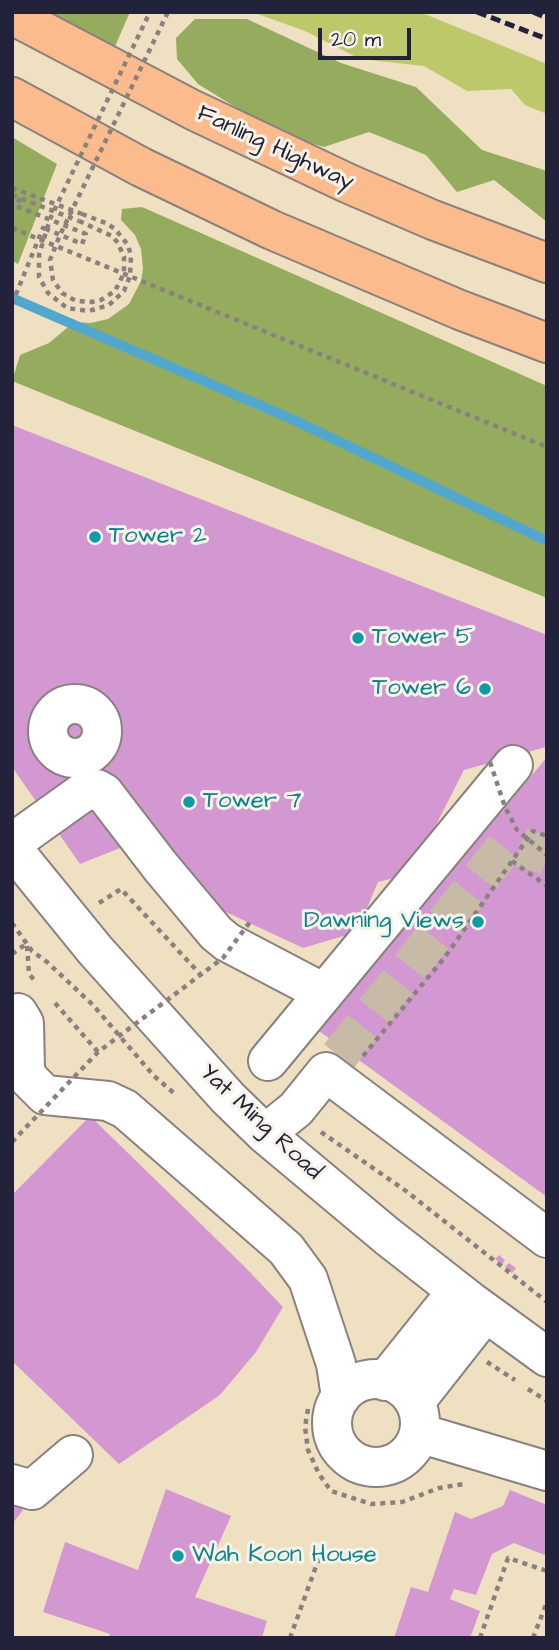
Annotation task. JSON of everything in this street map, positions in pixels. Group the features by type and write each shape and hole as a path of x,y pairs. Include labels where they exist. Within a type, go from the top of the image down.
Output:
{"highway":[{"name":"Fanling Highway","path":"12,15 193,110 347,183 547,263"},
{"path":"12,97 141,167 272,230 460,310 547,343"}],"street":[{"path":"71,800 66,797 86,749"},
{"path":"268,1060 324,993 501,763"},
{"path":"12,846 71,800 97,789 104,793 216,933 227,942 324,993"},
{"name":"Yat Ming Road","path":"12,846 95,950 228,1098 265,1134 387,1236 547,1357"},
{"path":"34,997 24,1023 19,1080 28,1078 45,1094 108,1101 125,1109 275,1237 308,1279 336,1364 325,1399"},
{"path":"265,1134 296,1109 342,1062 547,1238"},
{"path":"325,1399 334,1410 332,1424 342,1451 353,1461 366,1466 381,1467 395,1463 407,1455 416,1444 407,1405 471,1302"},
{"path":"407,1405 461,1345 471,1302"},
{"path":"325,1399 365,1381 407,1405 547,1471"},
{"path":"12,1484 32,1490 74,1455"}],"path":[{"path":"12,188 82,214 107,223 115,229 128,245 131,256 130,276 124,291 109,305 80,312 67,308 48,293 37,268 46,229 150,12"},
{"path":"12,195 20,198 79,221 104,231 122,250 125,265 121,283 108,296 92,302 70,298 56,286 51,274 50,260 60,234 168,12"},
{"path":"12,304 43,228 82,244 86,234 16,206 20,198"},
{"path":"12,228 547,447"},
{"path":"501,763 505,807 517,830 547,855"},
{"path":"342,1062 445,957 533,831 547,836"},
{"path":"512,862 547,886"},
{"path":"97,905 121,889 200,974"},
{"path":"12,1142 98,1052 223,958 250,922"},
{"path":"12,954 26,944 34,997 98,1052"},
{"path":"168,987 178,997"},
{"path":"296,1109 322,1133 406,1191 547,1302"},
{"path":"461,1345 547,1401"},
{"path":"325,1399 305,1427 308,1450 319,1474 331,1491 371,1504 402,1502 439,1488 466,1484"},
{"path":"290,1638 323,1547"},
{"path":"480,1638 508,1558 547,1570"},
{"path":"533,1638 547,1602"}],"green space":[{"path":"52,12 130,12 113,51 63,22"},
{"path":"252,12 420,12 547,64 547,114 525,105 511,89 467,91 424,66 360,59 305,31"},
{"path":"195,19 247,19 341,63 416,87 482,150 547,171 547,222 494,180 457,192 426,155 369,132 324,147 279,134 198,84 177,59 176,38"},
{"path":"12,137 57,164 18,264 12,261"},
{"path":"142,207 547,386 547,598 12,381 20,355 49,343 74,322 91,323 108,319 129,304 141,281 143,269 141,249 135,235 121,220 122,209"}],"building":[{"path":"12,425 547,635 546,747 464,770 411,874 378,882 357,932 303,948 213,906 181,875 120,848 80,864 12,767"},
{"name":"Dawning Views","path":"547,757 547,1197 319,1031"},
{"path":"90,1116 283,1307 256,1352 220,1395 119,1464 12,1361 12,1195"},
{"path":"499,1255 505,1260 502,1265 495,1259"},
{"path":"509,1263 516,1268 512,1273 505,1267"},
{"name":"Wah Koon House","path":"166,1489 231,1516 195,1597 267,1621 262,1638 108,1638 110,1634 43,1612 65,1542 138,1570"},
{"path":"510,1490 547,1505 547,1556 514,1543 492,1554 476,1595 454,1589 450,1599 480,1611 470,1638 394,1638 411,1587 428,1592 455,1512 471,1519 503,1506"},
{"path":"12,1501 23,1510 12,1524"}],"waterway":[{"path":"12,298 294,420 547,541"}],"tunnel":[{"path":"339,1056 508,843 547,856"}],"railway":[{"path":"477,12 547,39"},
{"path":"533,12 547,18"}],"place":[{"name":"Tower 2","path":"95,537"},
{"name":"Tower 5","path":"358,638"},
{"name":"Tower 6","path":"485,689"},
{"name":"Tower 7","path":"189,802"},
{"name":"Dawning Views","path":"478,922"},
{"name":"Wah Koon House","path":"178,1556"}]}
